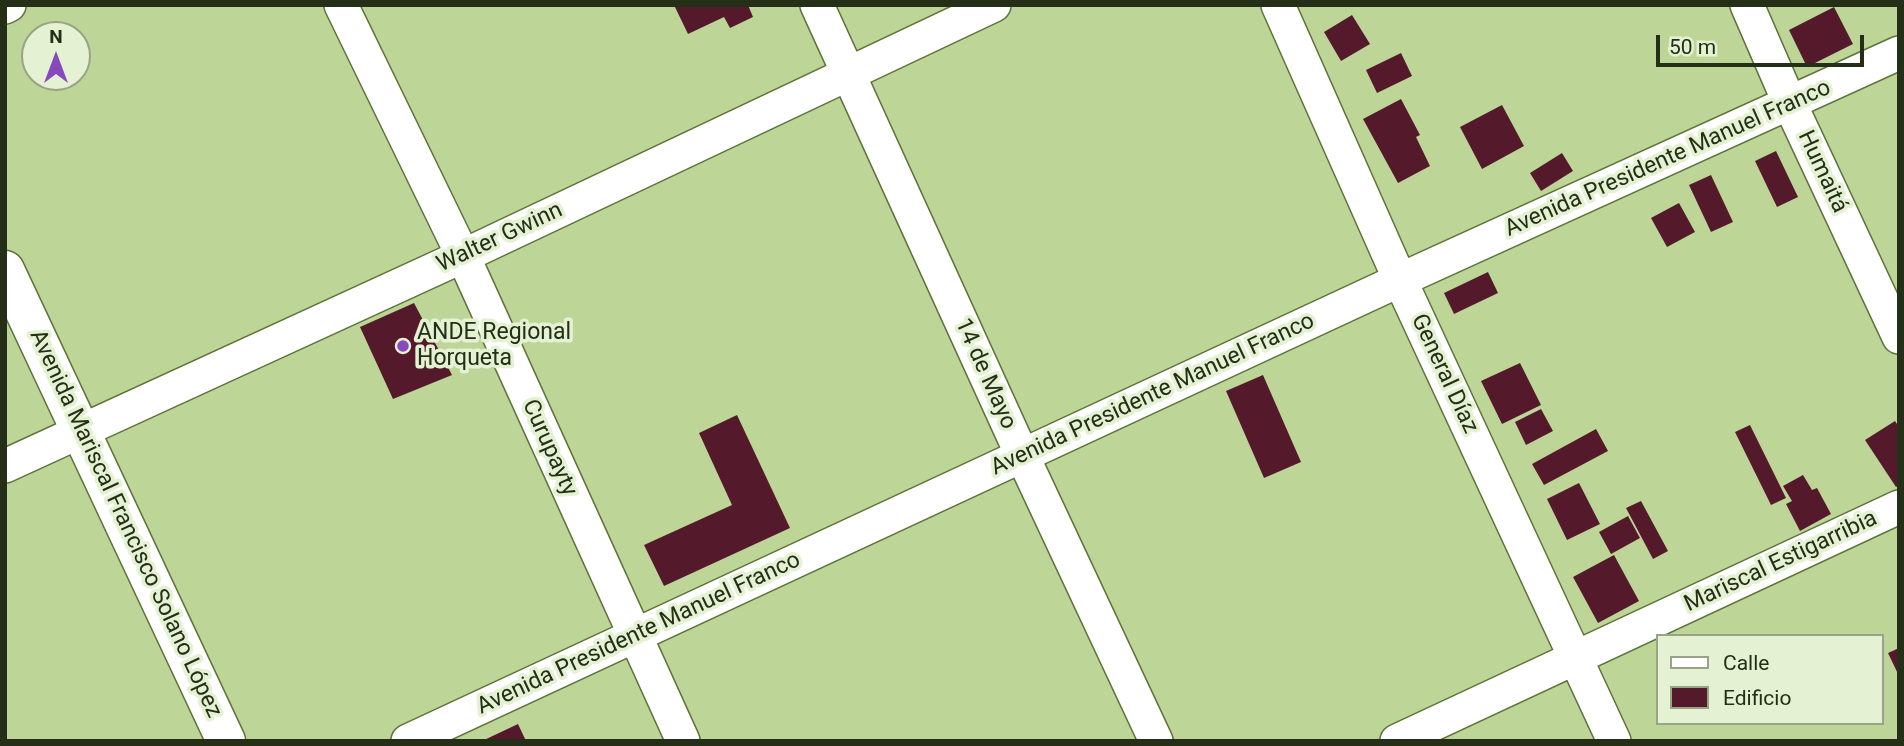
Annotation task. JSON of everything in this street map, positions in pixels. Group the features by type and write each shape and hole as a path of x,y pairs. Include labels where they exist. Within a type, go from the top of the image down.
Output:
{"street":[{"name":"Curupayty","path":"341,5 463,256 682,741"},
{"name":"14 de Mayo","path":"817,5 1156,741"},
{"name":"Walter Gwinn","path":"5,466 463,256 994,5"},
{"name":"General Díaz","path":"1278,5 1400,280 1614,741"},
{"name":"Humaitá","path":"1747,5 1790,104 1899,337"},
{"name":"Avenida Presidente Manuel Franco","path":"408,741 1400,280 1899,53"},
{"name":"Avenida Mariscal Francisco Solano López","path":"5,270 226,741"},
{"name":"Mariscal Estigarribia","path":"1397,741 1899,507"}],"building":[{"path":"674,5 748,5 753,17 730,28 724,17 688,34"},
{"path":"1834,7 1853,44 1807,67 1789,30"},
{"path":"1352,15 1370,44 1341,61 1324,32"},
{"path":"1401,53 1412,76 1377,93 1366,70"},
{"path":"1401,99 1420,135 1416,137 1430,166 1398,183 1363,119"},
{"path":"1502,105 1524,146 1482,169 1460,127"},
{"path":"1776,151 1798,197 1777,207 1755,161"},
{"path":"1562,153 1573,171 1541,191 1530,173"},
{"path":"1711,175 1733,222 1711,232 1689,185"},
{"path":"1679,203 1695,232 1667,247 1651,218"},
{"path":"1488,272 1498,293 1454,314 1444,293"},
{"name":"ANDE Regional Horqueta","path":"414,303 452,375 393,399 360,327"},
{"path":"1520,363 1541,405 1502,424 1481,381"},
{"path":"1263,375 1301,462 1264,478 1226,391"},
{"path":"1541,409 1553,431 1526,445 1515,422"},
{"path":"737,415 790,528 664,586 644,545 732,505 699,433"},
{"path":"1895,421 1899,427 1899,485 1896,487 1865,440"},
{"path":"1750,425 1786,498 1771,505 1735,432"},
{"path":"1596,429 1608,451 1544,485 1532,464"},
{"path":"1803,475 1812,490 1817,488 1831,514 1800,531 1786,504 1792,501 1783,486"},
{"path":"1579,483 1600,524 1567,540 1547,499"},
{"path":"1641,501 1668,551 1653,559 1626,508"},
{"path":"1628,516 1640,538 1611,554 1599,532"},
{"path":"1614,555 1639,601 1598,623 1573,577"},
{"path":"1899,648 1899,676 1888,653"},
{"path":"518,724 526,741 482,741"}],"place":[{"name":"ANDE Regional Horqueta","path":"403,346"}]}
